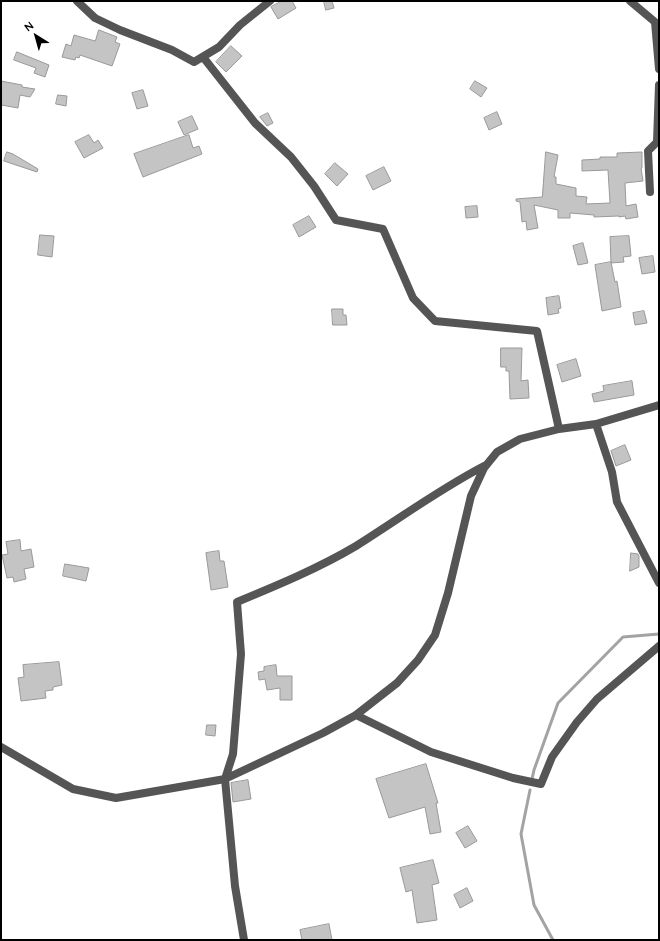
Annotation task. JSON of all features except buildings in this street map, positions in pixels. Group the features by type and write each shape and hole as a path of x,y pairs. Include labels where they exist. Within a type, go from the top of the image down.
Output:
{"street":[{"path":"77,1 95,18 120,30 172,50 194,62 219,47 240,25 270,1"},
{"path":"630,1 655,22 659,69"},
{"path":"203,57 255,123 291,157 314,186 336,220 383,229 413,298 435,321 537,331 559,429"},
{"path":"650,192 648,151 657,142 659,85"},
{"path":"1,747 73,789 116,798 224,779 356,715 397,683 418,660 435,635 448,593 471,496 487,464 497,452 520,438 559,429 596,424 659,405"},
{"path":"596,424 612,472 617,502 659,583"},
{"path":"244,940 235,886 224,779 233,754 241,654 238,602 294,579 354,546 465,475 487,464"},
{"path":"356,715 431,752 513,778 541,784 552,757 577,722 597,699 659,646"}],"waterway":[{"path":"532,779 558,703 623,637 659,634"},
{"path":"530,790 521,834 534,905 553,940"}]}
